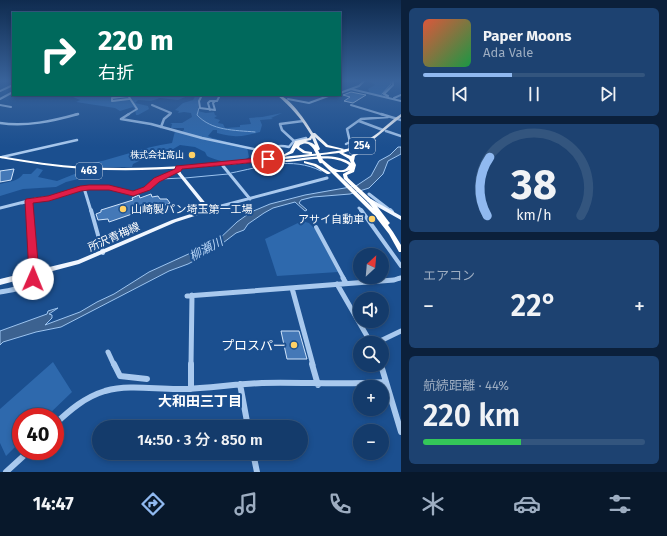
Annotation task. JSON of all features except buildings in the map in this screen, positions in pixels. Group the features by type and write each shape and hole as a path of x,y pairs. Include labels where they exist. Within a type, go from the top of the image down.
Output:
{"highway":[{"path":"290,103 311,132 327,146 335,149 347,149"},
{"name":"254","path":"313,155 348,151 359,148 399,120 401,115"},
{"name":"254","path":"323,160 361,150 385,130"},
{"path":"237,162 290,153 296,142 310,139 311,132"},
{"path":"311,132 317,150"},
{"name":"254","path":"353,160 353,156 368,147 374,140"},
{"path":"343,180 328,167 323,160 317,150 313,144 306,142 300,143 297,146 301,150 311,153 347,149 367,142"},
{"path":"293,149 299,156 323,160 362,196 387,222 401,244"},
{"path":"313,155 337,153 345,154 353,160 353,169 346,174 343,180"},
{"name":"463","path":"1,158 31,166 87,171 139,172 313,155"},
{"path":"256,163 336,158 346,160 351,165 349,169 344,171 333,170"},
{"path":"323,160 337,176"},
{"name":"463","path":"178,168 323,160"},
{"path":"290,161 301,161 315,165 343,180"},
{"path":"328,167 343,180"},
{"path":"362,196 386,225 401,250"}],"main road":[{"path":"178,168 206,210"},
{"path":"362,196 401,218"},
{"name":"所沢青梅線","path":"0,282 75,264 174,221 206,210"}],"street":[{"path":"134,103 137,109 121,119 263,151 268,151 272,147 279,145 289,147 294,141 306,138"},
{"path":"199,103 200,108 216,110 213,103"},
{"path":"208,103 210,110"},
{"path":"0,105 11,106"},
{"path":"152,105 171,113 164,119 161,127"},
{"path":"351,105 399,120"},
{"path":"1,124 44,122 78,114"},
{"path":"346,144 350,142 351,139 347,129 361,119 388,117"},
{"path":"294,141 282,130 281,123 303,121"},
{"path":"359,121 401,136"},
{"path":"1,158 77,140"},
{"path":"223,166 250,199"},
{"path":"0,208 55,197 84,188 109,188 135,193 147,188 157,180 178,168"},
{"path":"206,210 326,178"},
{"path":"310,183 322,182"},
{"path":"84,188 103,253"},
{"path":"0,292 26,286 32,281 34,274 29,201"},
{"path":"359,208 401,266"},
{"path":"316,227 346,283"},
{"path":"191,389 190,296 394,280 401,278"},
{"path":"337,284 367,336"},
{"path":"292,288 318,385"},
{"path":"389,337 401,331"},
{"path":"108,352 120,376 147,380"},
{"path":"64,416 74,407 92,396 104,391 121,387 191,389 240,384 274,383 353,385"},
{"path":"240,384 247,420"},
{"path":"389,392 401,432"},
{"path":"6,472 19,460"},
{"path":"255,460 257,472"}],"shaded area":[{"path":"83,103 135,103 148,106 149,109 136,115 133,107 120,111 115,108"},
{"path":"183,103 198,103 198,111 206,113 214,112 217,116 214,118 220,120 218,123 223,124 225,128 240,127 240,125 251,124 249,118 282,113 271,118 273,119 260,120 262,125 260,132 254,134 230,136 217,133 217,130 213,130 208,136 247,147 249,157 245,160 228,162 217,160 207,156 205,152 195,147 180,145 168,152 145,158 133,164 132,167 82,167 81,165 172,143 175,131 180,133 184,130 184,128 171,128 172,124 170,123 182,123 192,117 191,113 178,113 179,111 175,110"},
{"path":"37,168 43,170 38,177 57,181 82,171 93,172 91,175 94,175 66,182 56,187 23,189 0,196 0,184 16,180 23,174 31,174"},
{"path":"302,221 309,223 315,229 338,272 277,276 265,239"},
{"path":"53,362 72,392 55,408 12,408 12,450 6,456 0,443 0,409"}],"water":[{"name":"柳瀬川","path":"398,147 401,147 401,154 388,161 383,174 369,188 350,194 313,197 301,200 299,203 307,210 305,211 295,202 273,208 248,224 244,230 236,233 211,252 188,264 169,271 61,327 36,332 3,342 0,345 0,331 47,314 48,311 58,308 49,314 52,315 52,318 45,325 80,312 114,294 149,272 217,241 237,222 251,212 270,204 305,195 356,186 371,176 379,161 390,155"}],"waterway":[{"path":"199,108 197,115 209,124 224,129 255,132"},
{"path":"231,173 288,163 299,164 321,171"},
{"path":"185,178 228,174"},
{"path":"161,179 182,178"},
{"path":"135,195 152,186"},
{"path":"22,204 29,202"}],"place":[{"name":"株式会社高山","path":"192,155"},
{"name":"山崎製パン埼玉第一工場","path":"123,209"},
{"name":"アサイ自動車","path":"372,219"},
{"name":"プロスパー","path":"294,345"}],"district":[{"name":"大和田三丁目","path":"200,401"}],"route":[{"path":"33,279 34,274 29,201 49,198 80,189 89,188 109,188 133,194 138,193 151,186 157,180 178,170 178,167 268,159"}]}
